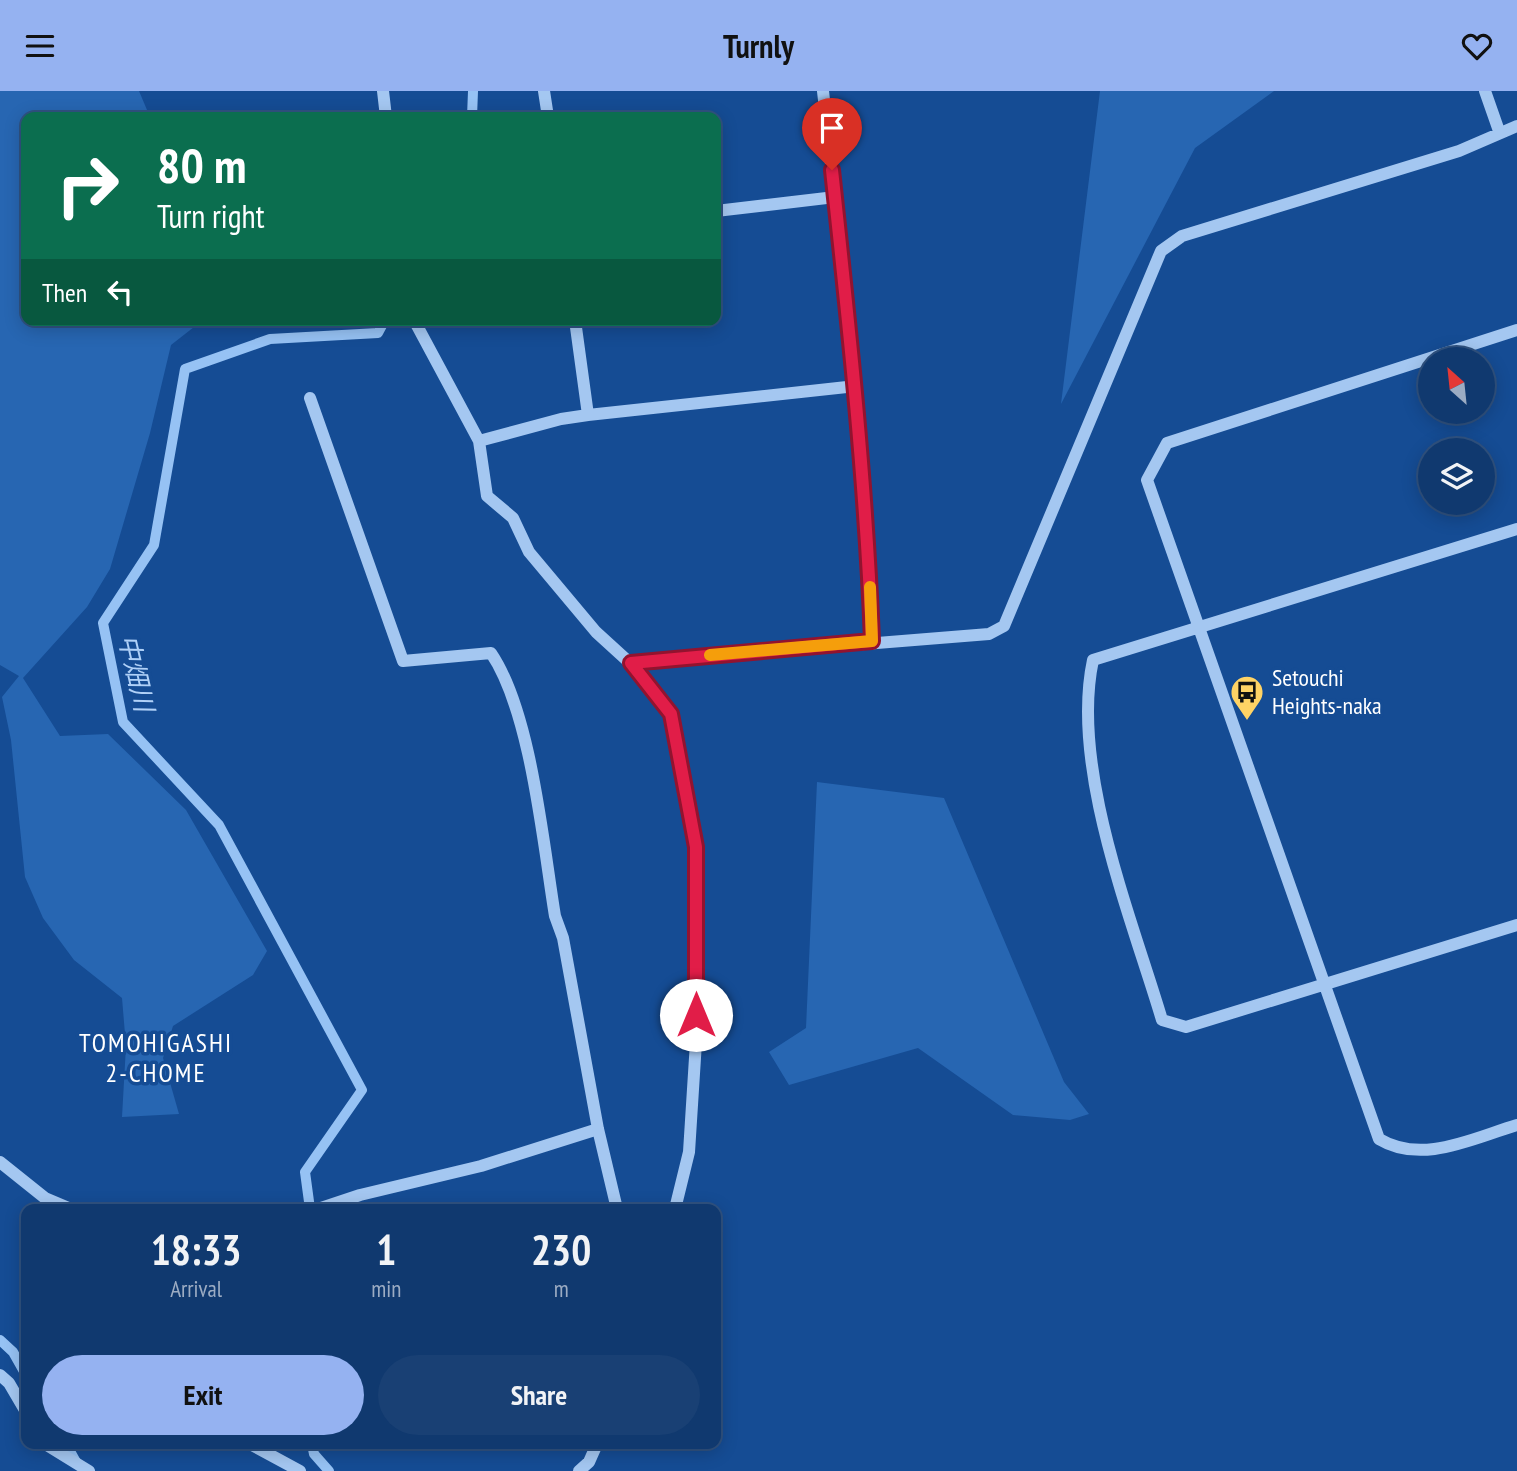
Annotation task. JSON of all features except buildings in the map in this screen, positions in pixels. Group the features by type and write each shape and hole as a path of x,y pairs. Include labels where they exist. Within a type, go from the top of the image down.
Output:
{"street":[{"path":"383,91 385,112"},
{"path":"544,91 547,112"},
{"path":"823,91 856,386 867,514 872,641"},
{"path":"1485,91 1499,131"},
{"path":"631,663 989,633 1004,626 1161,251 1182,236 1459,151 1499,131 1517,126"},
{"path":"721,210 835,197"},
{"path":"417,326 479,441 487,496 513,518 529,552 597,632 631,663 671,714 696,847 696,1042 689,1152 676,1204"},
{"path":"576,326 588,415"},
{"path":"1517,330 1167,443 1147,480 1379,1139 1396,1149 1428,1152 1517,1125"},
{"path":"479,441 561,419 588,415 856,386"},
{"path":"310,398 403,661 491,653 505,673 526,748 555,916 563,938 598,1129 616,1204"},
{"path":"1517,529 1093,660 1087,689 1097,805 1163,1020 1186,1027 1517,925"},
{"path":"333,1204 481,1166 598,1129"},
{"path":"0,1162 45,1198 59,1204"},
{"path":"0,1375 9,1383 21,1403"},
{"path":"53,1449 89,1471"},
{"path":"259,1449 300,1471"},
{"path":"579,1471 589,1462 595,1449"}],"shaded area":[{"path":"0,91 139,91 148,112 21,112 21,326 195,326 171,345 150,433 110,569 87,607 23,678 60,736 108,734 186,810 267,951 253,975 173,1026 163,1058 179,1114 122,1117 126,1046 122,998 74,960 43,918 25,877 11,740 2,697 19,676 0,665"},
{"path":"1100,91 1274,91 1195,148 1061,404"},
{"path":"817,782 944,798 1064,1082 1089,1114 1070,1120 1013,1115 918,1048 789,1085 769,1052 806,1028"}],"waterway":[{"name":"中畑川","path":"472,112 473,91"},
{"name":"中畑川","path":"309,1204 305,1172 362,1090 219,825 123,722 103,623 154,545 185,369 270,339 378,333 382,326"},
{"path":"0,1340 13,1352 21,1366"},
{"path":"69,1449 76,1462"},
{"name":"中畑川","path":"313,1449 314,1454 329,1471"}],"slow traffic":[{"path":"710,655 872,641 870,587"}],"place":[{"name":"Setouchi Heights-naka","path":"1247,722"}],"district":[{"name":"TOMOHIGASHI 2-CHOME","path":"156,1058"}],"route":[{"path":"696,1015 696,847 671,714 631,663 872,641 867,514 832,170"}]}
